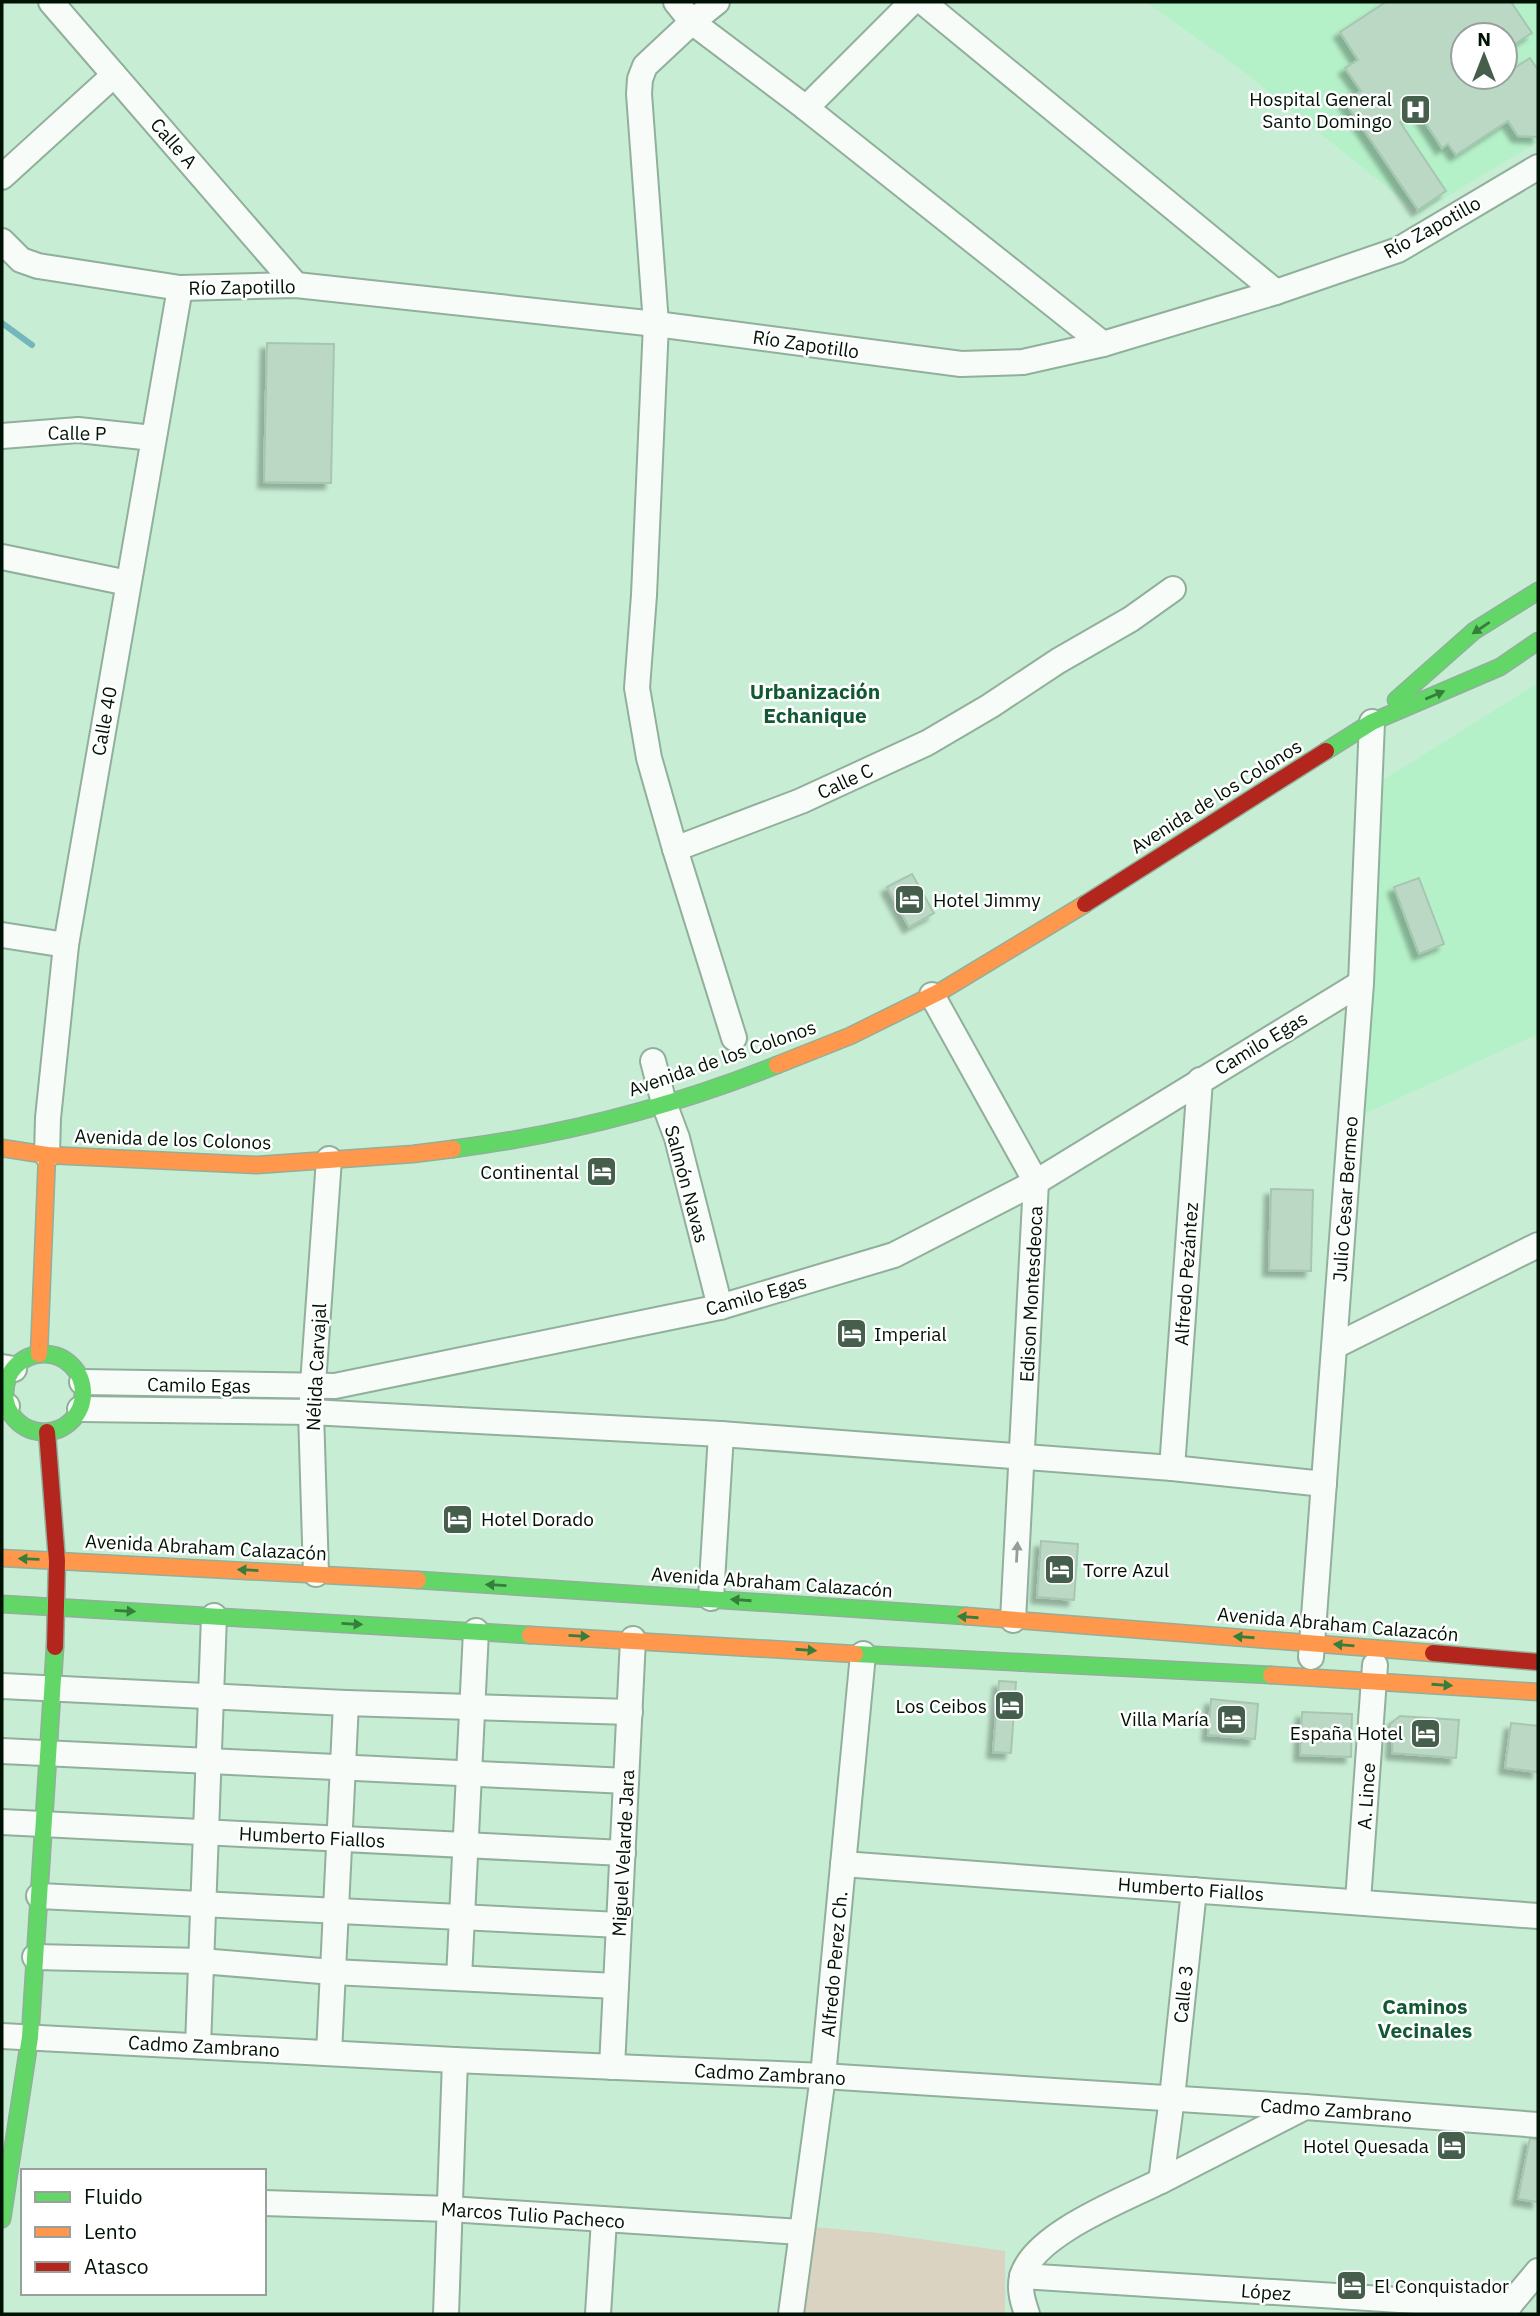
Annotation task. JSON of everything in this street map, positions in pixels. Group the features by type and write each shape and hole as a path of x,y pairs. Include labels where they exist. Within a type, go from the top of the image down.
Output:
{"main road":[{"name":"Avenida de los Colonos","path":"2,1148 47,1156 257,1165 413,1154 498,1143 584,1125 664,1103 759,1072 850,1036 932,995 1039,933 1372,722 1475,631 1538,591"},
{"name":"Avenida de los Colonos","path":"1372,722 1500,667 1538,642"},
{"path":"38,1354 47,1156"},
{"path":"38,1354 50,1354 70,1364 78,1372 82,1382 80,1409 67,1425 47,1432 22,1426 4,1405 8,1368 38,1354"},
{"path":"8,2204 30,2037 57,1608 57,1561 47,1432"},
{"name":"Avenida Abraham Calazacón","path":"2,1558 711,1598 1312,1642 1538,1662"},
{"path":"2,1604 863,1654 1374,1680 1538,1692"}],"street":[{"name":"Calle A","path":"51,2 296,285"},
{"path":"676,2 692,22 806,108 1102,344"},
{"path":"717,2 645,66 640,79 656,324 645,581 637,688 649,758 734,1038"},
{"path":"806,108 912,2"},
{"path":"923,2 1276,292"},
{"path":"2,177 114,75"},
{"name":"Río Zapotillo","path":"2,241 21,260 38,266 180,288 296,285 656,324 961,364 1023,362 1102,344 1276,292 1398,250 1538,167"},
{"name":"Calle 40","path":"47,1156 48,1118 66,945 180,288"},
{"name":"Calle P","path":"2,436 78,430 153,438"},
{"path":"2,557 128,583"},
{"name":"Calle C","path":"675,849 801,801 927,743 1131,619 1173,589"},
{"name":"Julio Cesar Bermeo","path":"1309,1677 1361,983 1372,722"},
{"path":"2,935 66,945"},
{"name":"Camilo Egas","path":"82,1382 313,1387 348,1384 720,1307 894,1255 1037,1182 1361,983"},
{"name":"Edison Montesdeoca","path":"932,995 1037,1182 1013,1620"},
{"name":"Salmón Navas","path":"653,1062 677,1138 720,1307"},
{"name":"Alfredo Pezántez","path":"1172,1468 1200,1080"},
{"name":"Nélida Carvajal","path":"316,1574 312,1412 329,1160"},
{"path":"1335,1346 1538,1245"},
{"name":"Camilo Egas","path":"80,1409 312,1412 721,1434 1022,1455 1324,1484"},
{"path":"711,1598 721,1434"},
{"path":"198,2046 214,1616"},
{"path":"459,1978 476,1631"},
{"name":"Miguel Velarde Jara","path":"612,2067 633,1639"},
{"name":"A. Lince","path":"1358,1901 1377,1648"},
{"name":"Alfredo Perez Ch.","path":"791,2314 823,2076 863,1654"},
{"path":"2,1686 346,1703 630,1712"},
{"path":"328,2053 346,1703"},
{"path":"2,1751 626,1781"},
{"name":"Humberto Fiallos","path":"2,1822 623,1853"},
{"name":"Humberto Fiallos","path":"843,1864 1538,1916"},
{"name":"Calle 3","path":"1161,2181 1194,1890"},
{"path":"38,1896 619,1925"},
{"path":"35,1957 201,1961 332,1972 616,1986"},
{"name":"Cadmo Zambrano","path":"2,2036 823,2076 1538,2125"},
{"path":"446,2314 455,2060"},
{"path":"1027,2314 1021,2297 1022,2276 1034,2254 1057,2234 1305,2107"},
{"name":"Marcos Tulio Pacheco","path":"266,2203 450,2209 801,2232"},
{"path":"598,2314 604,2220"},
{"path":"1506,2311 1538,2271"},
{"name":"López","path":"1022,2276 1506,2311"}],"shaded area":[{"name":"Hospital General Santo Domingo","path":"1146,2 1538,2 1538,142 1419,213 1239,68"},
{"path":"1538,683 1538,1038 1536,1035 1351,1120 1375,785"},
{"path":"814,2227 879,2233 1005,2251 1005,2314 803,2314"}],"building":[{"path":"1386,2 1511,2 1532,33 1519,41 1519,21 1449,21 1449,91 1519,91 1519,65 1530,58 1538,70 1538,137 1518,136 1508,121 1456,155 1448,144 1442,148 1417,110 1400,122 1446,191 1418,210 1345,102 1361,91 1345,68 1358,60 1340,32"},
{"path":"267,343 334,344 331,483 264,482"},
{"name":"Hotel Jimmy","path":"912,874 934,913 909,927 887,887"},
{"path":"1419,878 1444,944 1419,954 1394,887"},
{"path":"1271,1189 1313,1190 1311,1271 1269,1270"},
{"path":"1041,1541 1078,1544 1074,1600 1037,1597"},
{"path":"999,1681 1016,1682 1011,1753 993,1752"},
{"path":"1211,1699 1258,1704 1255,1739 1208,1735"},
{"path":"1302,1712 1352,1714 1351,1757 1300,1755"},
{"path":"1400,1716 1459,1720 1456,1758 1392,1753 1393,1732 1390,1732 1390,1724"},
{"path":"1511,1723 1538,1726 1538,1772 1505,1768"},
{"path":"1530,2138 1538,2140 1538,2202 1518,2199"}],"waterway":[{"path":"2,323 32,345"}],"traffic: fast":[{"path":"1396,700 1474,631 1538,591"},
{"path":"1326,751 1372,722 1500,667 1538,641"},
{"path":"453,1149 536,1136 618,1117 738,1080 777,1065"},
{"path":"44,1354 59,1357 72,1365 80,1378 83,1393 80,1408 72,1421 59,1429 44,1432 29,1429 16,1421 8,1408 5,1393 8,1378 16,1365 29,1357 44,1354"},
{"path":"418,1580 966,1616"},
{"path":"2,1604 530,1635"},
{"path":"2,2219 30,2037 55,1647"},
{"path":"855,1654 1271,1675"}],"traffic: slow":[{"path":"777,1065 850,1036 943,990 1085,904"},
{"path":"2,1148 47,1155 257,1165 453,1149"},
{"path":"39,1354 47,1155"},
{"path":"2,1558 418,1580"},
{"path":"966,1616 1433,1653"},
{"path":"530,1635 855,1654"},
{"path":"1271,1675 1538,1692"}],"traffic: jam":[{"path":"1085,904 1326,751"},
{"path":"47,1432 57,1561 55,1647"},
{"path":"1433,1653 1538,1662"}],"place":[{"name":"Hospital General Santo Domingo","path":"1415,110"},
{"name":"Hotel Jimmy","path":"910,900"},
{"name":"Continental","path":"602,1172"},
{"name":"Imperial","path":"851,1334"},
{"name":"Hotel Dorado","path":"458,1519"},
{"name":"Torre Azul","path":"1060,1570"},
{"name":"Los Ceibos","path":"1010,1706"},
{"name":"Villa María","path":"1232,1719"},
{"name":"España Hotel","path":"1426,1733"},
{"name":"Hotel Quesada","path":"1452,2146"},
{"name":"El Conquistador","path":"1351,2286"}],"district":[{"name":"Urbanización Echanique","path":"815,704"},
{"name":"Caminos Vecinales","path":"1425,2019"}]}
